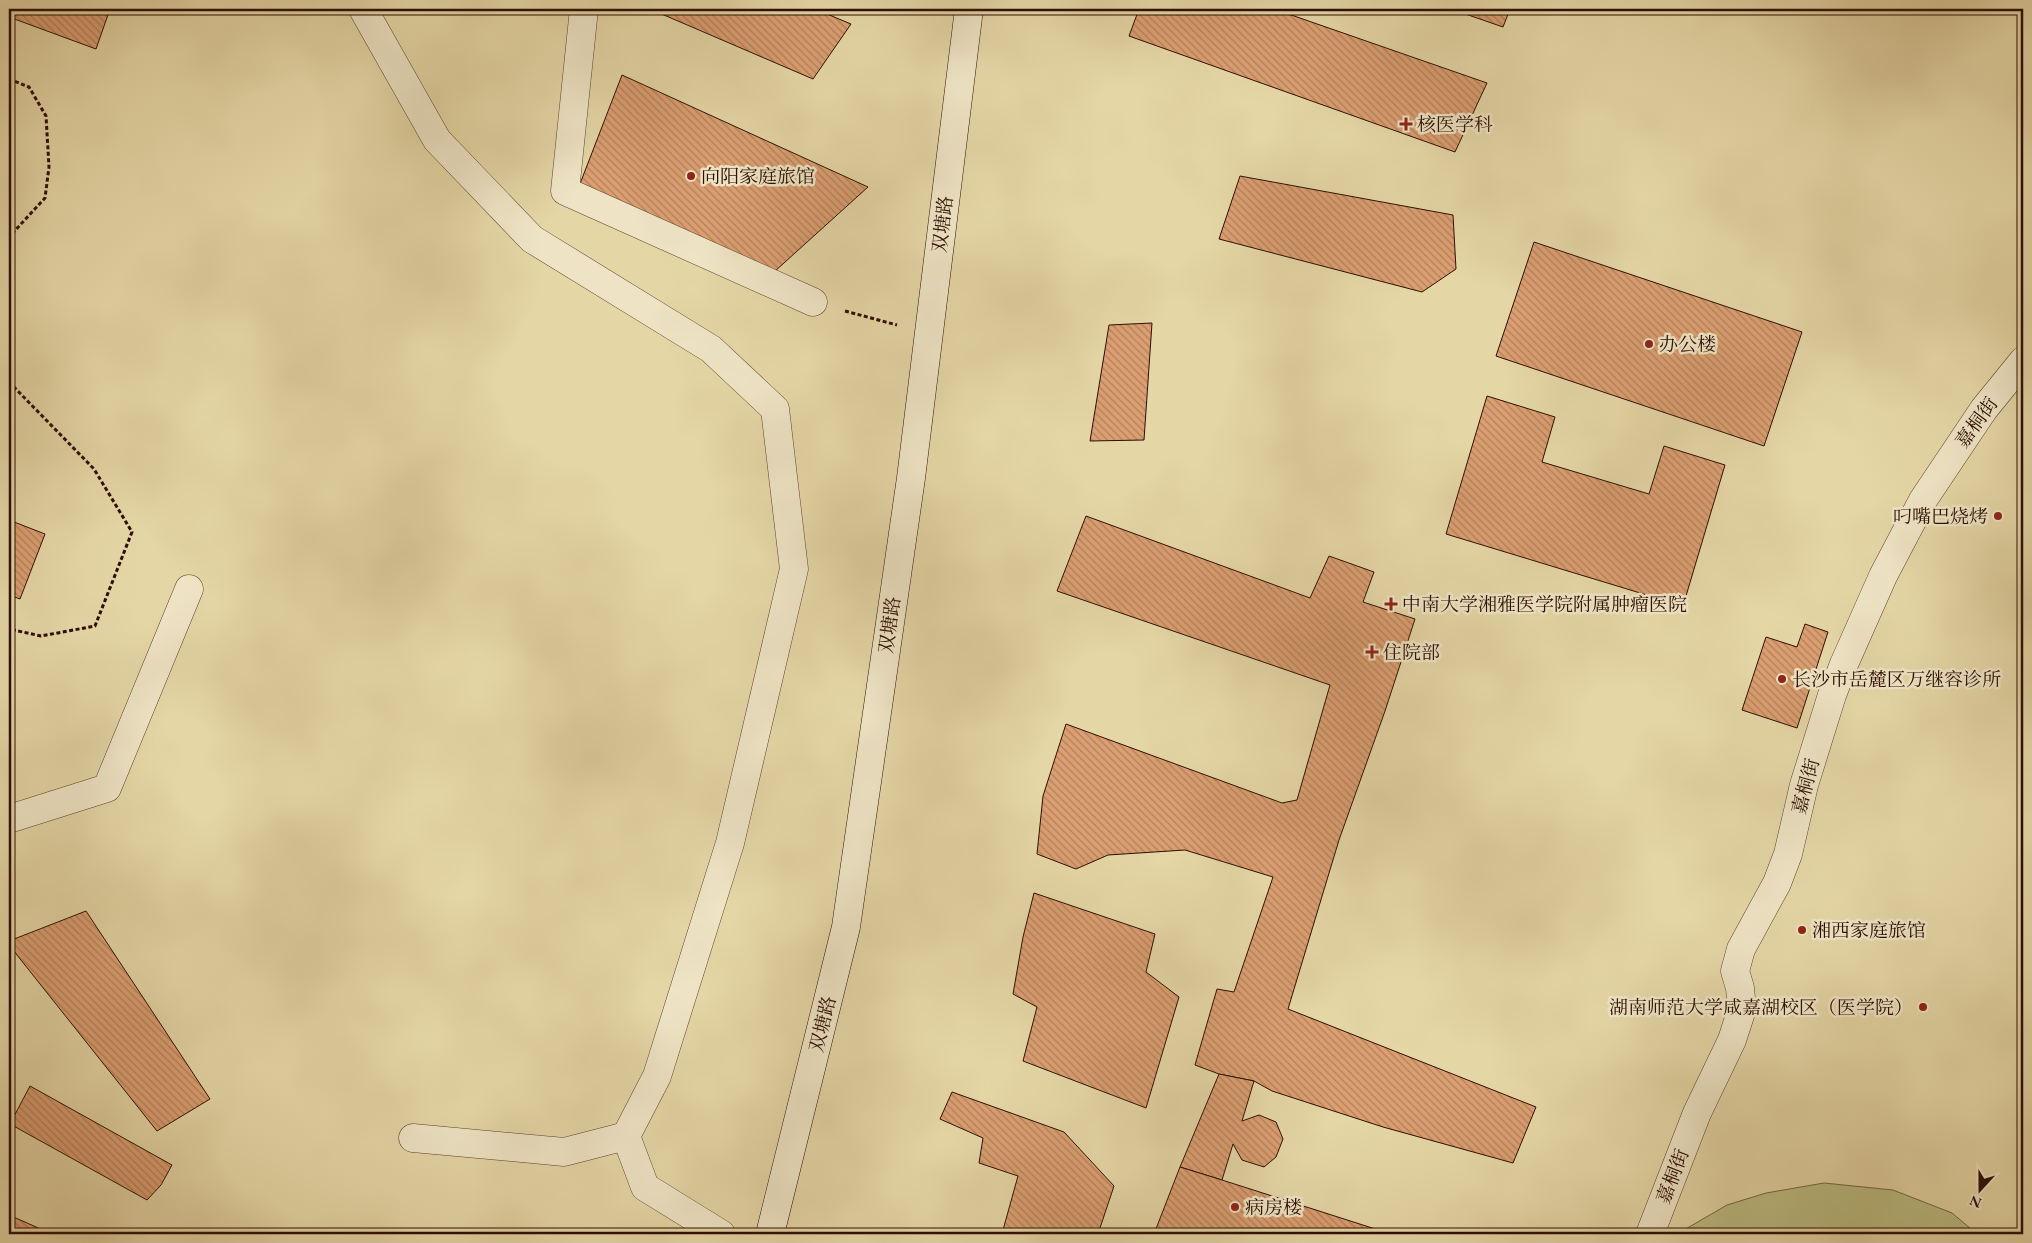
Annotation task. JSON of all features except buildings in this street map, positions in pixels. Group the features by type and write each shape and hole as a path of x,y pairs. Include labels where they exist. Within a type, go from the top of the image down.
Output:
{"street":[{"path":"363,9 437,140 532,239 711,349 774,409 794,569 730,843 657,1076 626,1136 645,1187 721,1234"},
{"path":"584,9 564,191 813,302"},
{"name":"双塘路","path":"770,1234 846,927 911,478 969,9"},
{"name":"嘉桐街","path":"1650,1234 1697,1113 1732,1040 1742,1009 1740,988 1735,971 1741,950 1777,883 1788,854 1804,785 1832,694 1844,664 1883,576 1923,500 1984,409 2023,361"},
{"path":"9,819 107,788 189,589"},
{"path":"413,1138 564,1152 626,1136"}],"path":[{"path":"9,79 29,87 46,116 49,167 45,198 9,236"},
{"path":"813,302 929,334"},
{"path":"9,382 94,469 132,532 95,626 41,636 9,629"}],"green space":[{"path":"1824,1183 1893,1190 1952,1213 1977,1234 1884,1234 1878,1229 1813,1234 1677,1234 1727,1205 1766,1193"}],"place":[{"name":"核医学科","path":"1406,124"},
{"name":"向阳家庭旅馆","path":"691,176"},
{"name":"办公楼","path":"1649,344"},
{"name":"叼嘴巴烧烤","path":"1998,516"},
{"name":"中南大学湘雅医学院附属肿瘤医院","path":"1391,604"},
{"name":"住院部","path":"1372,652"},
{"name":"长沙市岳麓区万继容诊所","path":"1782,679"},
{"name":"湘西家庭旅馆","path":"1802,930"},
{"name":"湖南师范大学咸嘉湖校区（医学院）","path":"1923,1007"},
{"name":"病房楼","path":"1235,1207"}]}
